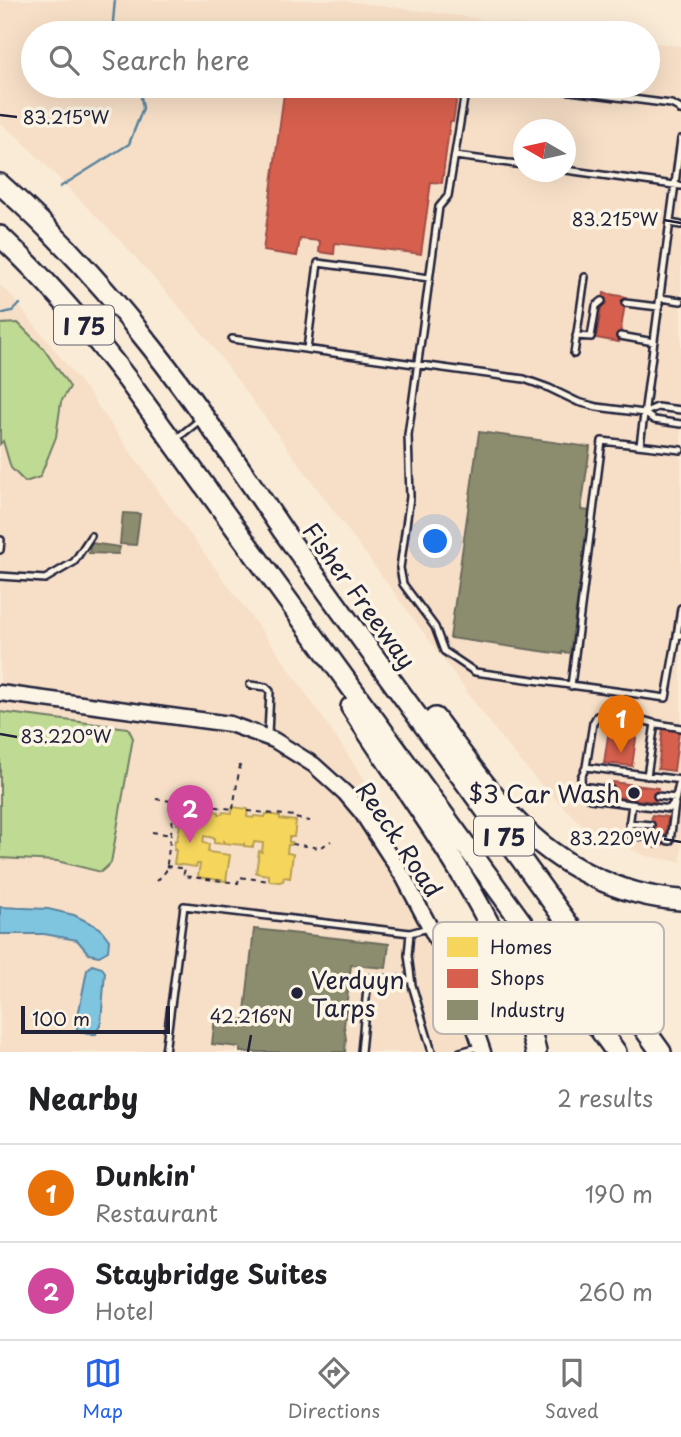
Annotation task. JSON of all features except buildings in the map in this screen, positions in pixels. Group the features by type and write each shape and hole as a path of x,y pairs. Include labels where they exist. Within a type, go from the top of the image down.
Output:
{"highway":[{"name":"Fisher Freeway","path":"0,184 56,237 153,349 567,922"},
{"name":"I 75","path":"0,236 56,292 92,334 522,922"},
{"path":"348,619 403,676 504,808 546,848 577,868 613,885 647,895 681,900"},
{"path":"316,638 336,684 405,786 488,922"},
{"path":"531,1034 536,1052"},
{"name":"I 75","path":"603,1034 616,1052"},
{"name":"Fisher Freeway","path":"648,1034 661,1052"}],"street":[{"name":"Reeck Road","path":"0,693 214,721 245,729 288,748 326,775 362,813 404,878 433,931"}],"lane":[{"path":"464,98 448,195 439,207 408,435 410,497 400,568 403,584 435,627 444,650 475,672 666,698 679,636 681,608"},
{"path":"625,98 671,104 681,111"},
{"path":"640,445 670,223 678,186 681,139"},
{"path":"455,156 513,164"},
{"path":"576,172 678,186"},
{"path":"670,223 681,225"},
{"path":"307,349 318,263 429,278"},
{"path":"574,354 584,277"},
{"path":"660,298 681,301"},
{"path":"576,336 591,337 594,333 596,306 602,300"},
{"path":"625,303 659,307"},
{"path":"620,336 654,342"},
{"path":"232,339 524,379 578,402 644,413 654,420 681,424"},
{"path":"644,413 657,407 681,410"},
{"path":"173,442 204,417"},
{"path":"571,686 602,440 681,450"},
{"path":"0,576 45,579 75,562 91,536"},
{"path":"0,550 1,540"},
{"path":"250,685 266,687 271,691 268,738"},
{"path":"675,799 669,809 590,799 582,793 581,777 586,767 593,723 597,716 605,713 623,714 681,728"},
{"path":"647,776 655,723"},
{"path":"586,767 680,780 668,833"},
{"path":"581,786 611,790"},
{"path":"657,796 675,799"},
{"path":"629,829 632,804"},
{"path":"629,829 650,832 629,829"},
{"path":"165,1052 184,906 410,933 431,927"},
{"path":"410,933 408,955 411,980 432,1052"},
{"path":"361,1052 368,978 411,980"},
{"path":"460,1052 482,1049"}],"path":[{"path":"156,799 233,809 240,765"},
{"path":"157,881 166,871 175,802"},
{"path":"248,811 294,816 294,820 310,821"},
{"path":"152,832 171,835"},
{"path":"292,844 320,848 331,841"},
{"path":"166,866 185,869 183,876 238,883 239,877 270,881"}],"shaded area":[{"path":"0,0 339,0 495,21 21,21 21,98 660,98 660,43 681,46 681,410 657,407 645,413 654,420 681,424 681,862 646,856 590,833 539,783 501,738 204,335 126,247 19,138 0,123"},
{"path":"0,285 89,393 279,654 370,787 362,813 433,932 433,1034 476,1034 483,1052 0,1052"}],"green space":[{"path":"18,323 43,348 70,387 61,402 56,437 40,477 25,482 11,468 3,441 0,444 0,324"},
{"path":"0,712 128,728 133,738 111,863 101,872 57,861 0,858"}],"water":[{"path":"0,907 48,909 74,915 100,928 109,940 108,951 99,956 89,954 77,940 44,934 0,934"},
{"path":"92,965 105,972 101,1023 96,1034 87,1034 77,1030 77,1021 87,970"}],"waterway":[{"path":"113,21 115,0"},
{"path":"60,187 129,144 143,108 141,98"},
{"path":"0,314 12,311 20,304"}],"place":[{"name":"Dunkin'","path":"621,753"},
{"name":"$3 Car Wash","path":"634,793"},
{"name":"Staybridge Suites","path":"190,843"},
{"name":"Verduyn Tarps","path":"297,993"}]}
